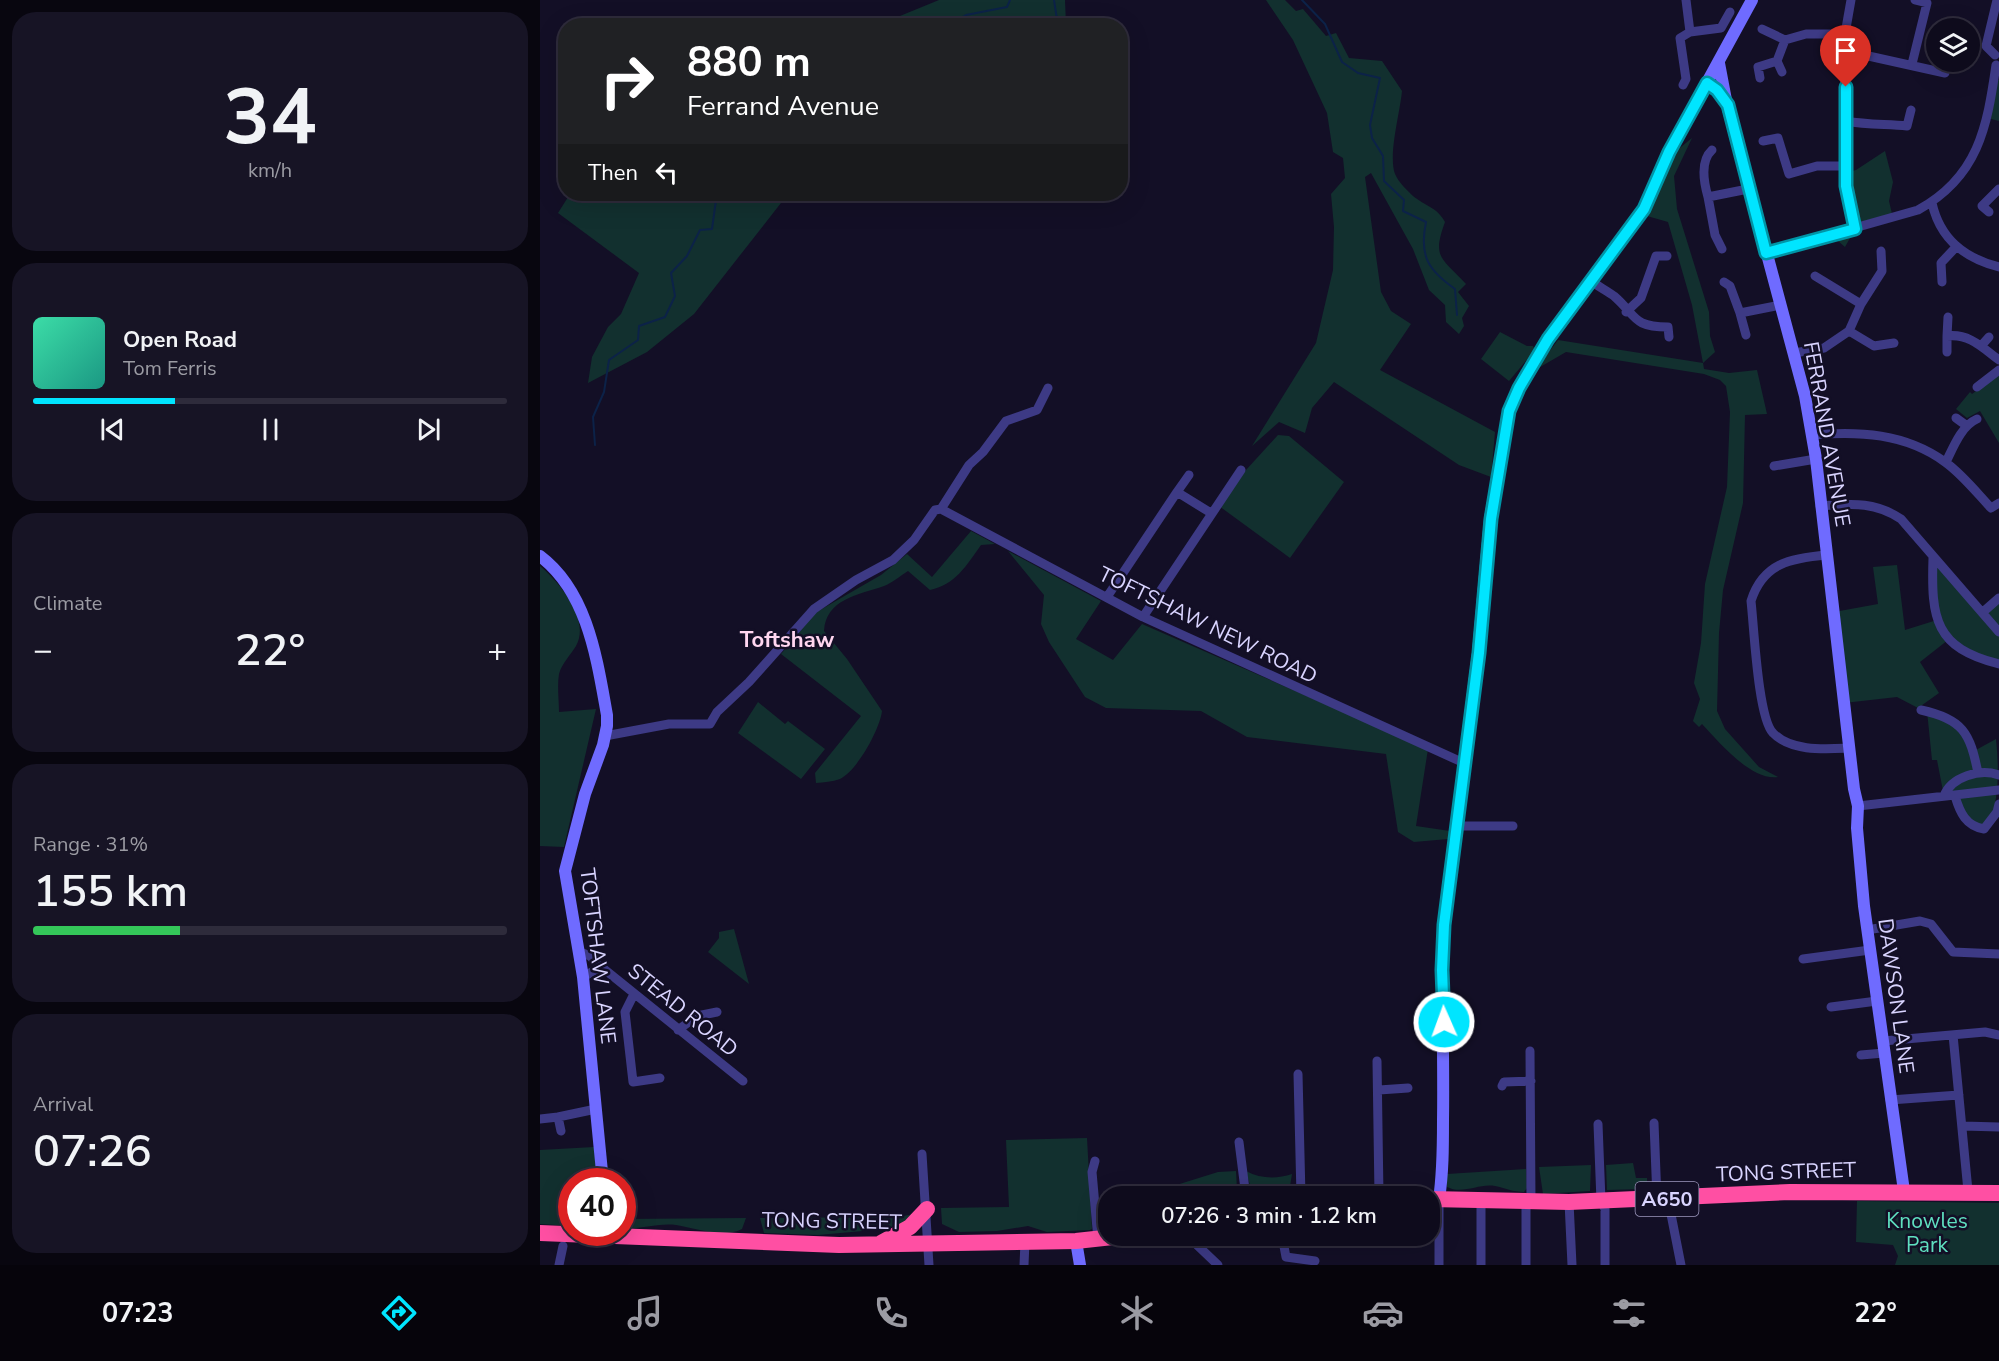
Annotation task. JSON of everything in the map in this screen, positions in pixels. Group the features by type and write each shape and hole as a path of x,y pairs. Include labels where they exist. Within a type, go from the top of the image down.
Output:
{"highway":[{"name":"TONG STREET","path":"1440,1199 1569,1202 1790,1191 1999,1193"},
{"path":"877,1244 910,1227 927,1209"},
{"name":"TONG STREET","path":"540,1233 558,1234"},
{"name":"TONG STREET","path":"636,1236 839,1245 1098,1240"}],"street":[{"path":"1686,0 1690,32"},
{"path":"1439,1186 1442,1178 1445,1057 1442,958 1486,590 1492,508 1509,411 1519,388 1548,339 1644,209 1669,152 1752,0"},
{"path":"1851,0 1845,34 1844,166 1855,229"},
{"path":"1912,64 1928,3 1915,0"},
{"path":"1995,55 1986,46 1997,0"},
{"path":"1683,85 1686,79 1677,38 1690,32 1721,28 1730,12"},
{"path":"1764,27 1785,40 1806,34 1845,34"},
{"path":"1782,72 1777,61 1785,40"},
{"path":"1846,51 1945,73"},
{"path":"1760,78 1756,66 1777,61"},
{"path":"1719,63 1728,105"},
{"path":"1766,253 1855,229 1918,210 1932,203 1961,176 1974,156 1983,136 1996,66"},
{"name":"FERRAND AVENUE","path":"1707,83 1717,90 1728,105 1748,189 1794,353 1812,435 1858,806"},
{"path":"1846,121 1875,126 1886,123 1907,130 1911,110"},
{"path":"1763,141 1779,134 1792,186"},
{"path":"1707,152 1704,173 1713,236 1722,249"},
{"path":"1789,174 1817,166 1844,166"},
{"path":"1708,197 1748,189"},
{"path":"1989,212 1982,206 1999,189"},
{"path":"1932,203 1935,219 1956,247 1982,262 1999,267"},
{"path":"1942,282 1937,261 1956,247"},
{"path":"1794,353 1824,348 1849,331 1861,304 1882,272 1881,251"},
{"path":"1626,312 1641,298 1652,254 1667,256"},
{"path":"1815,276 1861,304"},
{"path":"1590,280 1614,297 1638,323 1649,327 1668,327 1669,336"},
{"path":"1730,282 1740,313 1743,333"},
{"path":"1740,313 1781,305"},
{"path":"1947,352 1948,317"},
{"path":"1849,331 1874,346 1894,344"},
{"path":"1947,336 1970,338 1999,360"},
{"path":"1981,346 1989,337"},
{"path":"1977,387 1999,370"},
{"path":"605,736 669,724 710,724 717,712 737,694 814,609 848,584 893,560 914,540 935,510 941,509 969,465 983,452 1006,421 1037,410 1048,388"},
{"path":"1956,418 1967,426"},
{"path":"1946,462 1967,426 1977,419"},
{"path":"1812,435 1850,432 1894,437 1915,445 1946,462 1995,505 1983,515"},
{"path":"1774,466 1816,459"},
{"path":"1143,617 1241,470"},
{"path":"1107,597 1189,474"},
{"path":"1177,492 1211,513"},
{"path":"1820,506 1863,503 1886,509 1900,519 1999,632"},
{"name":"TOFTSHAW NEW ROAD","path":"941,509 1143,617 1464,763"},
{"name":"TOFTSHAW LANE","path":"540,555 564,580 584,620 607,715 605,736 565,864 565,880 580,952 602,1168"},
{"path":"1827,555 1796,558 1780,565 1762,577 1755,589 1751,601 1760,693 1767,726 1779,738 1818,749 1849,748"},
{"path":"1933,558 1932,589 1937,620 1948,640 1973,657 1999,664"},
{"path":"1983,612 1999,598"},
{"path":"1921,710 1937,712 1955,721 1967,733 1978,773"},
{"path":"1944,796 1954,781 1978,773 1999,775"},
{"path":"1858,806 1999,791"},
{"path":"1955,796 1964,819 1974,827 1984,829 1997,813 1999,804"},
{"name":"DAWSON LANE","path":"1858,806 1857,828 1867,930 1904,1191"},
{"path":"1457,826 1508,830"},
{"path":"1867,930 1920,921 1935,927 1953,952 1999,954"},
{"path":"1803,959 1870,950"},
{"name":"STEAD ROAD","path":"580,952 590,956 601,968 743,1081"},
{"name":"STEAD ROAD","path":"583,977 601,968"},
{"path":"634,994 625,1012 633,1082 660,1078"},
{"path":"1831,1006 1877,1001"},
{"path":"678,1030 698,1016 717,1012"},
{"path":"1861,1055 1883,1047 1953,1035 1985,1032 1999,1035"},
{"path":"1953,1035 1968,1191"},
{"path":"1526,1265 1529,1201 1530,1051"},
{"path":"1377,1060 1379,1186"},
{"path":"1294,1186 1298,1074"},
{"path":"1502,1086 1504,1082 1531,1081"},
{"path":"1379,1090 1408,1088"},
{"path":"1890,1100 1959,1095"},
{"path":"540,1119 596,1108"},
{"path":"558,1117 561,1131"},
{"path":"1654,1123 1663,1199 1680,1265"},
{"path":"1598,1124 1601,1201 1605,1209 1605,1265"},
{"path":"1963,1126 1999,1127"},
{"path":"1239,1142 1245,1186"},
{"path":"922,1154 929,1265"},
{"path":"1095,1161 1092,1172 1098,1240"},
{"path":"1481,1200 1481,1265"},
{"path":"1569,1202 1572,1265"},
{"path":"1076,1241 1080,1265"},
{"path":"1024,1242 1024,1265"},
{"path":"559,1265 563,1246"},
{"path":"1198,1246 1218,1265"},
{"path":"1284,1246 1286,1257 1315,1261"},
{"path":"1437,1246 1438,1265"}],"green space":[{"path":"939,0 1065,0 1066,18 895,18"},
{"path":"1266,0 1285,0 1296,11 1303,9 1326,36 1336,33 1349,58 1382,61 1402,91 1393,156 1395,174 1413,196 1435,210 1445,222 1439,250 1445,262 1466,284 1458,292 1469,306 1462,318 1464,326 1459,334 1446,322 1445,305 1429,290 1413,249 1371,173 1365,177 1381,292 1391,311 1411,324 1380,370 1495,432 1491,477 1459,465 1334,382 1312,408 1305,433 1279,422 1252,446 1316,343 1333,270 1334,227 1331,194 1345,178 1343,158 1333,152 1327,113 1293,40"},
{"path":"1994,79 1999,80 1999,121 1987,118"},
{"path":"1692,138 1674,176 1677,209 1709,312 1710,336 1715,352 1703,363 1692,305 1668,222 1647,216 1676,151"},
{"path":"1885,151 1893,182 1889,201 1893,218 1855,229 1845,247 1831,235 1855,228 1845,173 1856,170"},
{"path":"566,201 783,201 694,314 647,352 588,383 592,357 608,327 621,314 639,273 558,213"},
{"path":"1500,332 1527,346 1533,346 1535,350 1509,381 1481,359"},
{"path":"1558,340 1703,363 1704,369 1729,373 1757,370 1767,414 1745,415 1743,503 1723,590 1719,633 1717,711 1725,729 1759,767 1778,777 1768,777 1747,767 1726,750 1702,724 1699,727 1693,721 1700,699 1694,683 1701,643 1705,584 1727,487 1730,412 1726,386 1720,380 1704,374 1566,352 1535,370"},
{"path":"1999,374 1999,443 1980,411 1967,418 1956,409 1970,392 1972,394"},
{"path":"1278,435 1289,436 1344,482 1290,558 1219,506 1246,470"},
{"path":"971,531 995,544 981,545 954,579 930,590 908,571 887,585 845,600 837,605 826,620 824,631 847,659 882,711 872,738 860,759 847,775 840,779 816,783 815,773 861,716 781,654 815,613 881,575 907,554 932,577"},
{"path":"1008,551 1101,601 1076,639 1113,660 1142,624 1428,749 1416,826 1450,831 1448,839 1414,842 1398,832 1386,754 1247,737 1201,711 1106,708 1085,697 1049,642 1041,624 1044,595"},
{"path":"1933,558 1982,612 1999,598 1999,664 1948,640 1920,662 1939,693 1918,708 1897,697 1844,703 1834,612 1878,604 1873,567 1897,565 1905,630 1937,620"},
{"path":"540,566 564,591 576,613 579,624 580,635 576,646 559,674 559,712 596,709 564,847 540,846"},
{"path":"758,702 785,724 788,721 825,749 801,779 738,733"},
{"path":"1927,711 1955,721 1974,751 1996,739 1998,782 1990,823 1974,827 1955,796 1944,796 1937,760 1932,760"},
{"path":"734,929 749,984 708,952 719,938 719,932"},
{"path":"1087,1138 1092,1229 1047,1232 1028,1226 997,1231 959,1232 942,1224 941,1208 1009,1207 1006,1140"},
{"path":"594,1147 596,1168 558,1168 558,1225 540,1224 540,1150"},
{"path":"1633,1163 1636,1178 1647,1178 1647,1185 1644,1189 1607,1190 1606,1165"},
{"path":"1591,1165 1590,1191 1543,1194 1539,1167"},
{"path":"1526,1169 1527,1188 1524,1192 1495,1186 1459,1190 1447,1187 1447,1174"},
{"path":"1236,1171 1237,1186 1173,1186 1218,1172"},
{"path":"1246,1171 1257,1176 1269,1177 1292,1174 1290,1186 1250,1186"},
{"name":"Knowles Park","path":"1857,1201 1999,1203 1999,1265 1895,1265 1898,1256 1893,1245 1856,1242"},
{"path":"914,1214 900,1225 874,1230 818,1235 764,1233 760,1218 898,1217"},
{"path":"746,1218 742,1229 726,1233 676,1225 636,1228 636,1219"}],"waterway":[{"path":"961,18 1007,7 1010,0"},
{"path":"1054,0 1057,18"},
{"path":"1302,0 1325,24 1342,62 1358,73 1380,78 1370,125 1372,138 1383,156 1384,181 1404,200 1403,211 1426,222 1425,253 1432,268 1455,289 1457,315"},
{"path":"595,445 593,417 604,392 609,360 638,340 639,326 665,317 675,296 671,273 687,256 700,230 712,229 716,201"}],"district":[{"name":"Toftshaw","path":"787,640"}],"route":[{"path":"1444,1022 1442,970 1444,925 1472,687 1479,653 1499,455 1509,411 1519,388 1548,339 1644,209 1653,193 1669,152 1707,83 1717,90 1728,105 1766,253 1855,229 1844,166 1846,87"}]}
